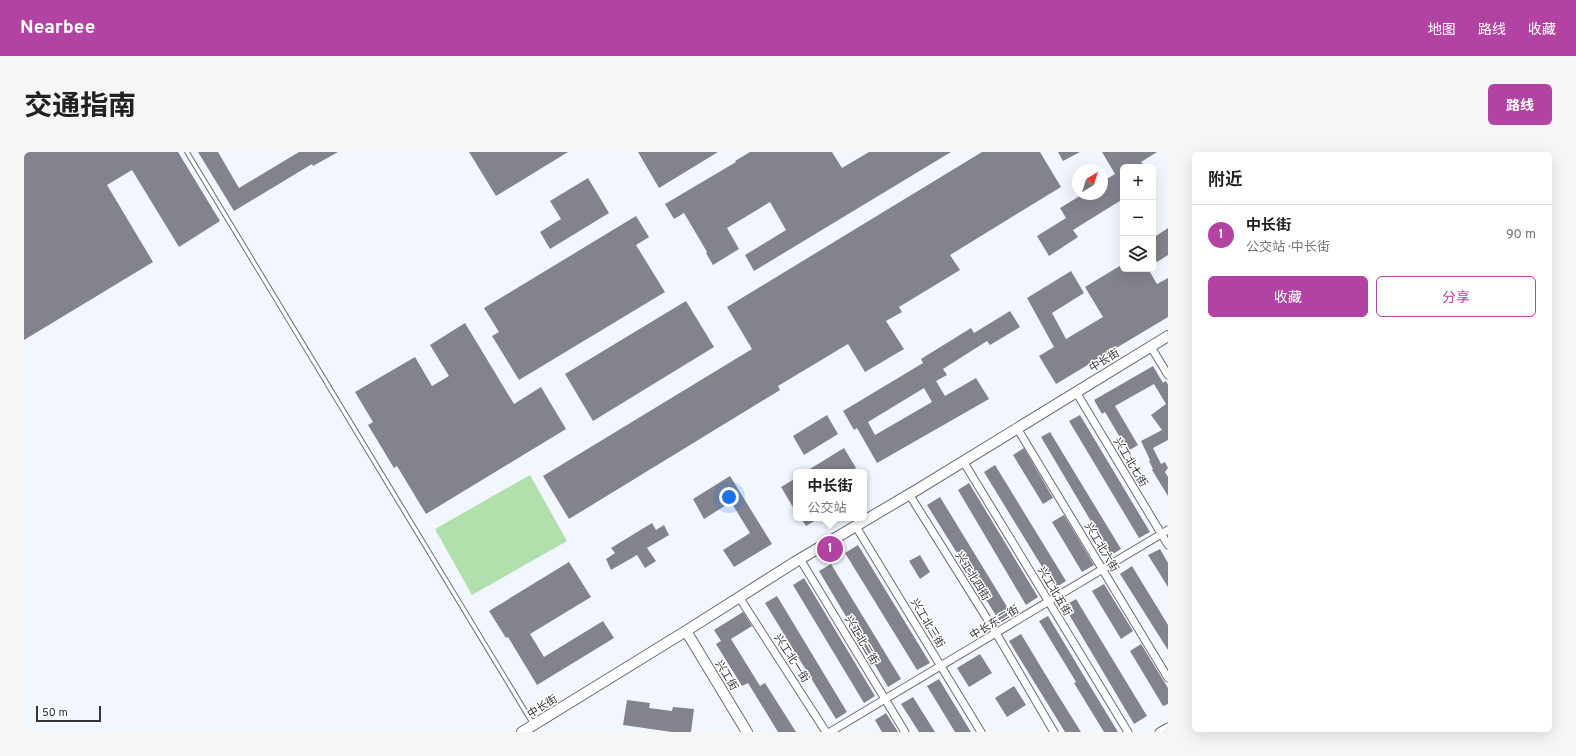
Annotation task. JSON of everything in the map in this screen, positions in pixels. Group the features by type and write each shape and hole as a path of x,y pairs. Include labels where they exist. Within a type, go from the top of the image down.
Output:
{"street":[{"name":"中长街","path":"867,519 1168,336"},
{"path":"1151,347 1168,375"},
{"name":"兴工北七街","path":"1076,392 1165,532 1168,544"},
{"name":"兴工北六街","path":"1017,428 1168,678"},
{"name":"兴工北五街","path":"963,461 1128,732"},
{"name":"兴工北四街","path":"909,494 996,633 1054,732"},
{"name":"中长街","path":"522,732 863,521"},
{"name":"兴工北三街","path":"856,525 981,732"},
{"name":"中长东二街","path":"830,732 1165,532"},
{"name":"兴工北二街","path":"800,559 905,732"},
{"name":"兴工北一街","path":"739,597 826,732"},
{"name":"兴工街","path":"686,631 747,732"},
{"path":"1159,732 1168,727"}],"lane":[{"path":"187,152 534,724"}],"green space":[{"path":"530,475 567,541 472,595 435,529"}],"building":[{"path":"24,152 178,152 220,221 179,247 132,170 107,185 153,262 24,340"},
{"path":"198,152 218,152 239,188 299,152 338,152 313,166 312,164 234,211"},
{"path":"469,152 568,152 496,196"},
{"path":"638,152 718,152 659,188"},
{"path":"750,152 832,152 842,168 869,152 951,152 754,271 745,255 786,230 770,202 727,228 739,249 713,265 684,213 674,219 665,204 736,162 735,161"},
{"path":"982,152 1040,152 1061,187 950,255 960,270 899,307 902,312 886,321 904,349 865,372 848,344 778,386 780,390 569,519 543,476 752,349 727,307"},
{"path":"1058,152 1080,152 1063,161"},
{"path":"1102,152 1157,152 1141,162 1143,164 1120,164 1120,201 1073,230 1078,237 1049,256 1037,236 1066,218 1060,208 1073,200 1108,200 1108,178 1115,174"},
{"path":"588,178 609,213 550,249 540,232 561,219 550,201"},
{"path":"636,216 649,237 636,245 665,292 519,380 492,336 499,332 484,308"},
{"path":"1168,228 1168,255 1157,262 1156,260 1156,236"},
{"path":"1120,266 1120,272 1150,272 1157,284 1168,278 1168,317 1056,384 1039,356 1054,347 1027,298 1071,271 1084,293 1052,313 1066,339 1103,317 1085,287"},
{"path":"686,301 714,347 593,421 565,374"},
{"path":"1010,311 1020,327 990,345 987,341 943,369 947,375 936,381 945,396 976,378 989,399 877,463 857,428 854,430 843,411 923,363 921,359 971,328 974,333","holes":["924,388 932,402 875,435 868,422"]},
{"path":"465,323 514,404 541,387 566,429 426,514 397,466 394,468 368,425 373,422 355,392 415,357 432,386 449,376 430,345"},
{"path":"1153,366 1163,383 1166,381 1168,385 1168,440 1153,448 1161,464 1165,462 1168,468 1165,472 1168,477 1168,496 1152,470 1150,460 1141,441 1162,430 1151,415 1166,404 1154,384 1115,406 1138,445 1128,451 1105,412 1102,414 1094,400"},
{"path":"827,415 838,434 804,455 793,436"},
{"path":"1080,415 1150,532 1139,538 1069,421"},
{"path":"1050,432 1121,549 1111,555 1041,437"},
{"path":"844,448 856,468 854,469 810,469"},
{"path":"1024,448 1053,498 1043,504 1013,455"},
{"path":"995,465 1066,581 1055,588 984,472"},
{"path":"730,476 772,544 734,567 723,550 750,533 731,502 704,519 693,499"},
{"path":"793,480 793,507 781,487"},
{"path":"969,483 1038,597 1026,605 958,490"},
{"path":"940,497 1012,615 1000,622 927,505"},
{"path":"1064,515 1094,565 1082,572 1052,522"},
{"path":"803,521 814,521 806,526"},
{"path":"652,523 656,530 664,525 669,535 647,548 656,561 645,568 637,555 611,570 606,559 615,553 611,548"},
{"path":"858,545 930,663 917,670 845,553"},
{"path":"1160,549 1168,563 1168,587 1148,555"},
{"path":"920,555 930,572 920,579 909,561"},
{"path":"569,562 591,597 530,634 544,657 603,621 614,638 537,685 508,637 506,638 489,611"},
{"path":"831,564 901,679 888,687 819,571"},
{"path":"1132,566 1168,625 1168,650 1120,574"},
{"path":"804,578 875,696 864,703 793,585"},
{"path":"1104,584 1133,631 1121,639 1092,591"},
{"path":"777,596 847,712 836,719 765,603"},
{"path":"1076,599 1147,716 1134,724 1064,606"},
{"path":"743,612 752,626 731,639 760,686 765,683 796,732 778,732 748,683 742,686 716,644 721,641 714,630"},
{"path":"1048,616 1118,732 1104,732 1074,683 1076,682 1039,621"},
{"path":"1021,634 1081,732 1065,732 1009,641"},
{"path":"1141,644 1168,688 1168,704 1163,706 1130,651"},
{"path":"980,654 992,673 969,687 957,668"},
{"path":"939,679 971,732 955,732 927,686"},
{"path":"1014,686 1026,705 1007,717 995,698"},
{"path":"913,697 935,732 919,732 901,704"},
{"path":"627,700 650,703 649,708 672,711 673,707 694,709 691,732 672,732 623,725"},
{"path":"886,713 898,732 882,732 875,720"}],"place":[{"name":"中长街","path":"830,549"}]}
